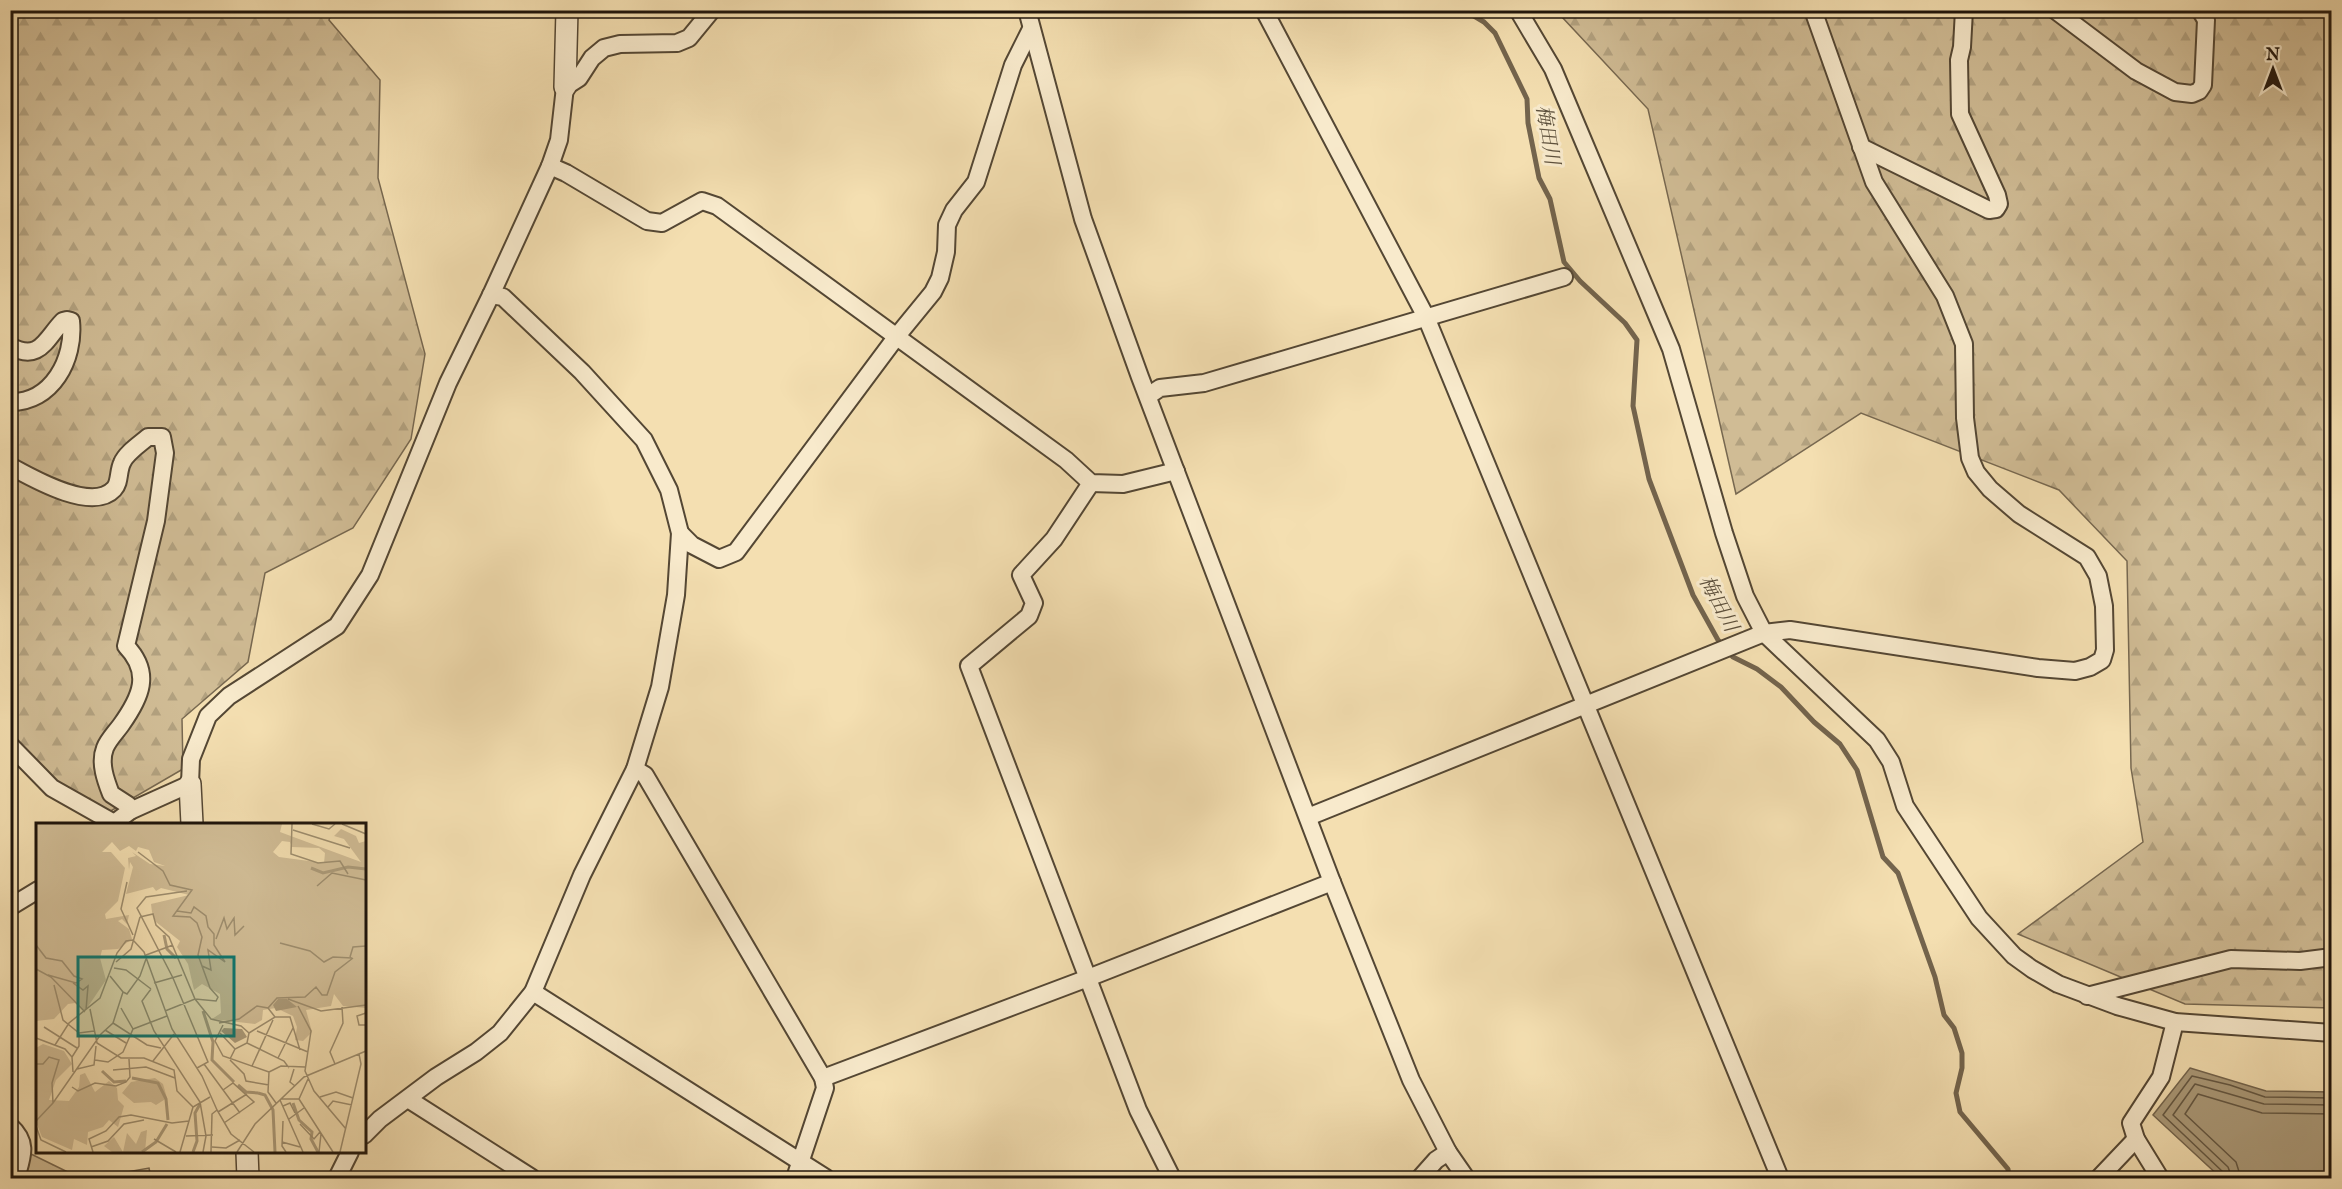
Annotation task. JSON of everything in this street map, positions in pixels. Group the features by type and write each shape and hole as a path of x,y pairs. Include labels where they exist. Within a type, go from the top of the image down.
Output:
{"street":[{"path":"192,823 191,759 208,716 229,696 337,626 370,574 448,383 550,166 559,140 565,87 567,10"},
{"path":"565,87 579,78 592,58 604,48 620,44 677,44 689,38 712,10"},
{"path":"1027,10 1083,219 1176,471 1332,882 1411,1080 1448,1152 1466,1179"},
{"path":"1264,10 1426,317 1780,1179"},
{"path":"1518,10 1553,69 1671,349 1724,533 1745,597 1764,633 1877,740 1891,762 1905,806 1979,918 2023,963 2058,984 2086,996 2175,1022 2331,1033"},
{"path":"1308,817 1764,633 1790,630 2038,668 2075,670 2090,667 2102,660 2105,650 2102,596 2098,576 2087,557 2019,514 1990,489 1976,472 1970,458 1965,418 1964,344 1945,296 1874,182 1813,10"},
{"path":"1861,147 1989,210 1996,209 1999,204 1997,195 1960,114 1959,60 1964,10"},
{"path":"2055,10 2136,71 2175,92 2192,94 2199,91 2203,85 2206,20 2200,10"},
{"path":"680,533 692,545 719,560 736,552 897,336 933,292 940,278 946,252 947,225 954,210 976,182 1013,65 1031,29"},
{"path":"550,166 566,173 647,221 662,223 702,201 717,206 1065,460 1091,483 1123,483 1176,471"},
{"path":"1148,396 1160,388 1204,383 1564,277"},
{"path":"366,1133 380,1119 436,1077 476,1052 500,1033 533,992 582,875 635,769 660,687 676,595 680,533 669,490 644,440 582,372 503,297 491,295"},
{"path":"10,346 20,351 39,349 46,344 63,321 71,321 71,339 58,379 37,398 10,402"},
{"path":"10,466 61,491 86,497 105,496 116,488 122,462 148,437 162,437 165,453 156,521 126,646 141,666 141,683 131,711 104,750 104,772 111,794 128,805 130,811"},
{"path":"1091,483 1054,539 1021,575 1035,603 1029,616 969,666 1138,1110 1172,1179"},
{"path":"10,745 52,788 112,823"},
{"path":"635,769 645,775 823,1078 825,1088 799,1161 795,1179"},
{"path":"115,823 130,811 190,784"},
{"path":"823,1078 1088,978 1332,882"},
{"path":"10,907 36,891"},
{"path":"2086,996 2231,960 2300,961 2331,957"},
{"path":"533,992 826,1179"},
{"path":"2160,1179 2136,1139 2131,1123 2161,1077 2175,1022"},
{"path":"408,1098 532,1179"},
{"path":"10,1126 30,1144 16,1179"},
{"path":"2099,1179 2136,1139"},
{"path":"1420,1179 1436,1160 1448,1152"},
{"path":"247,1153 248,1179"},
{"path":"337,1179 350,1153"}],"green space":[{"path":"10,11 332,11 329,20 380,80 378,178 425,354 411,439 353,528 265,573 248,662 182,719 183,769 109,812 79,808 11,742"},
{"path":"1559,11 2331,11 2331,1008 2185,1004 2018,934 2143,842 2131,768 2127,561 2059,490 1861,413 1736,494 1648,109 1562,17"},
{"path":"31,1154 80,1178 24,1178"},
{"path":"149,1168 151,1178 93,1178"}],"water":[{"path":"2190,1068 2266,1091 2331,1092 2331,1178 2221,1178 2153,1115"}],"waterway":[{"name":"梅田川","path":"1464,10 1484,22 1495,33 1527,99 1528,123 1539,178 1550,199 1564,262 1580,281 1625,323 1637,340 1633,406 1649,479 1693,595 1718,640 1733,657 1757,669 1781,687 1814,722 1840,744 1857,770 1883,857 1898,873 1935,977 1944,1015 1954,1028 1962,1053 1962,1068 1956,1093 1960,1112 2008,1169 2009,1178"}]}
